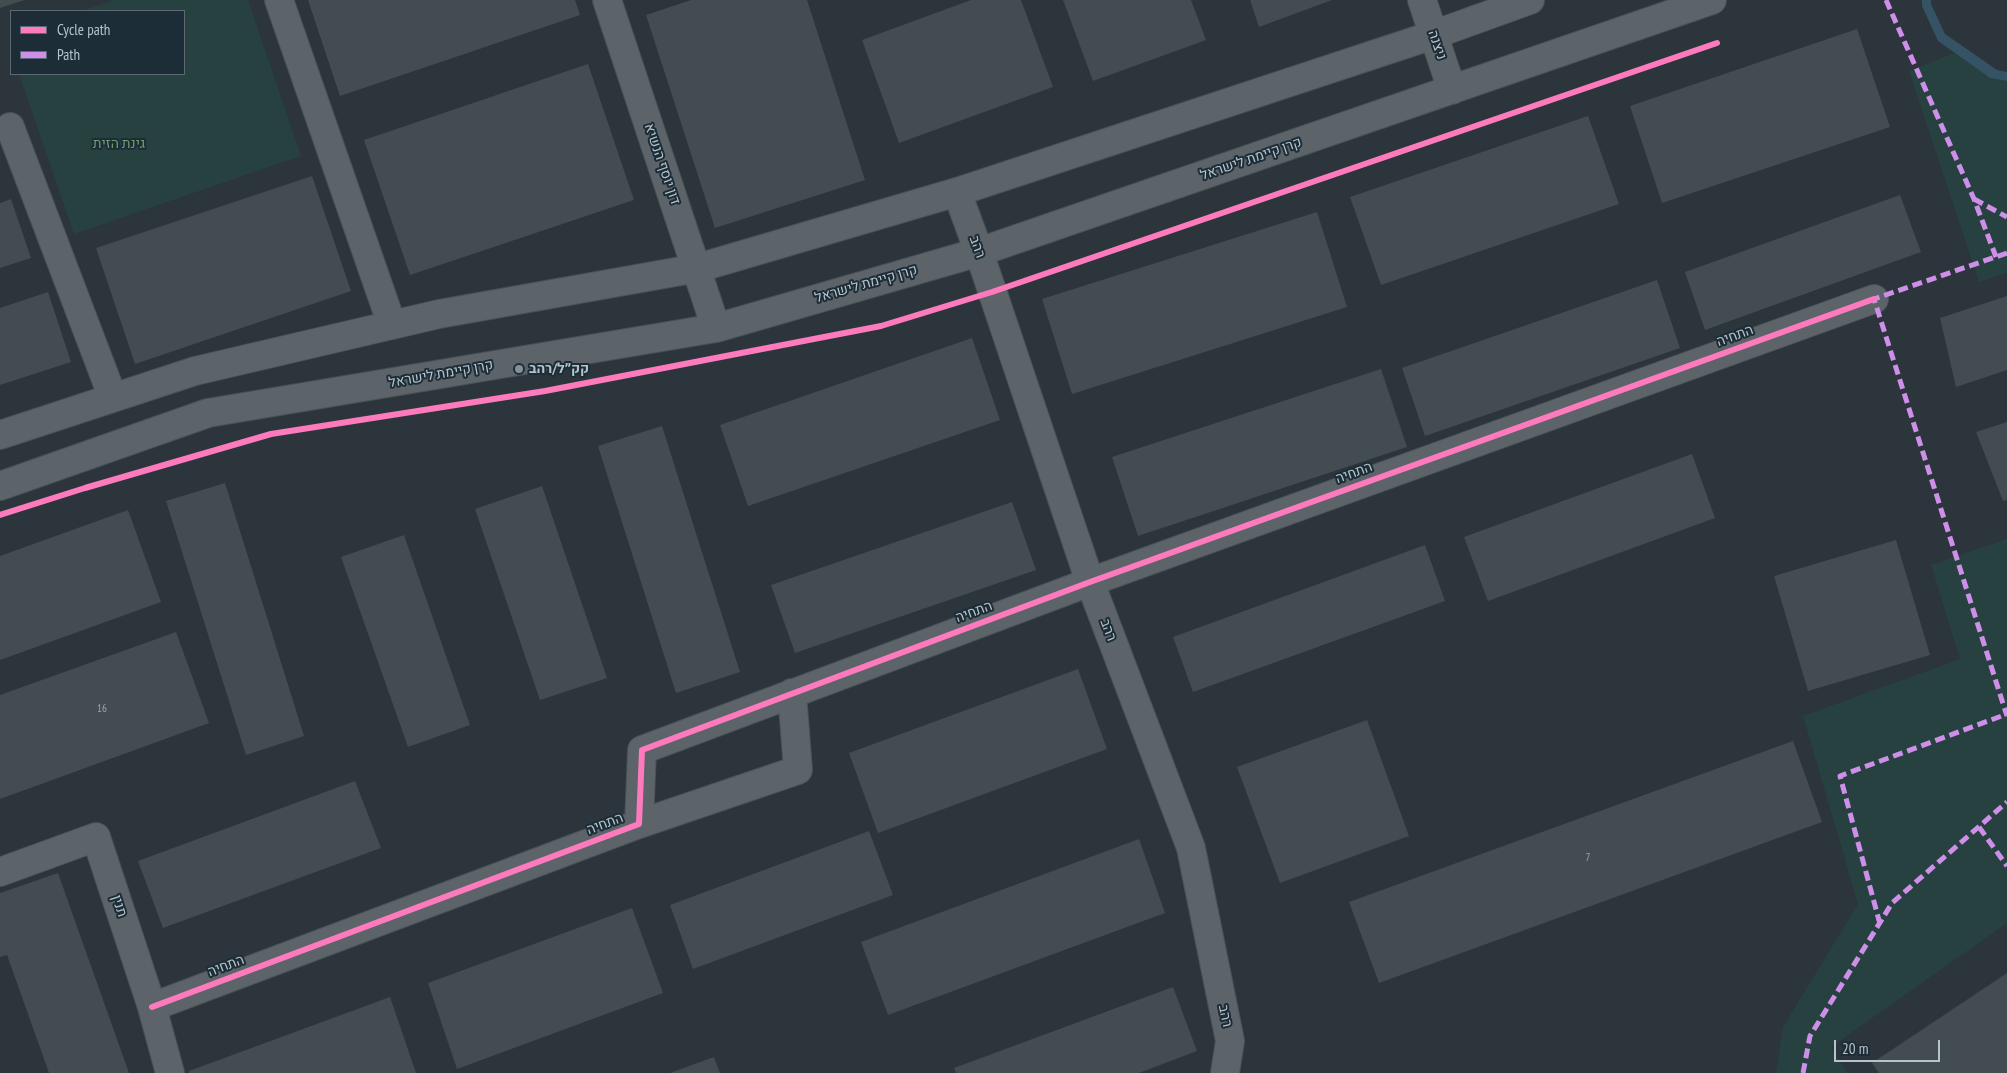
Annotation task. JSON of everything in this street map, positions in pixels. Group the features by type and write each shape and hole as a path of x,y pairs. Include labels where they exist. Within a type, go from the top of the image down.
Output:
{"street":[{"path":"279,0 392,325"},
{"name":"דון יוסף הנשיא","path":"607,0 698,268 716,328"},
{"name":"ניצנה","path":"1422,0 1452,90"},
{"path":"0,435 195,372 439,314 698,268 957,192 1433,35 1530,0"},
{"name":"קרן קיימת לישראל","path":"0,486 208,413 716,328 979,252 1712,0"},
{"path":"10,126 113,398"},
{"name":"רהב","path":"957,192 1090,582 1191,848 1230,1041 1225,1073"},
{"name":"התחיה","path":"639,824 642,750 1090,582 1874,299"},
{"name":"התחיה","path":"152,1007 639,824 798,770 792,693"},
{"name":"תנין","path":"0,872 96,837 152,1007 170,1073"}],"green space":[{"name":"גינת הזית","path":"114,0 248,0 301,156 74,234 19,75 185,75 185,10 84,10"},
{"path":"1954,53 1990,78 2007,81 2007,273 1979,282 1909,71"},
{"path":"2007,539 2007,923 1831,1047 1848,1073 1776,1073 1783,1027 1858,904 1803,716 1960,659 1931,565"}],"water":[{"path":"1922,0 1931,0 1931,4 1945,34 1997,70 2007,72 2007,81 1990,78 1938,41 1922,6"}],"building":[{"path":"0,0 25,0 0,8"},
{"path":"308,0 575,0 580,15 340,96"},
{"path":"691,0 807,0 865,180 715,228 646,15"},
{"path":"971,0 1021,0 1053,87 899,143 862,40"},
{"path":"1063,0 1191,0 1206,40 1093,81"},
{"path":"1250,0 1332,0 1259,27"},
{"path":"1857,29 1890,127 1662,203 1630,106"},
{"path":"588,64 634,200 410,275 364,140"},
{"path":"1588,116 1619,204 1381,285 1350,197"},
{"path":"312,176 351,291 135,364 96,248"},
{"path":"1900,195 1921,252 1705,330 1685,272"},
{"path":"11,199 31,258 0,268 0,203"},
{"path":"1317,212 1347,307 1072,394 1042,299"},
{"path":"1657,280 1680,348 1425,436 1402,368"},
{"path":"48,292 71,362 0,385 0,308"},
{"path":"2007,296 2007,370 1956,387 1940,318"},
{"path":"972,338 1000,420 748,506 720,425"},
{"path":"1381,369 1407,447 1138,536 1112,457"},
{"path":"2007,422 2007,500 2003,501 1976,432"},
{"path":"662,426 740,672 676,693 598,446"},
{"path":"1692,454 1715,518 1488,601 1464,537"},
{"path":"225,483 304,736 246,755 166,501"},
{"path":"542,486 607,678 540,700 475,509"},
{"path":"1012,502 1036,570 795,653 771,585"},
{"path":"128,510 161,602 0,660 0,556"},
{"path":"404,535 470,725 408,747 341,557"},
{"path":"1896,540 1930,655 1808,691 1774,576"},
{"path":"1425,545 1445,601 1193,692 1173,637"},
{"path":"176,632 209,723 0,799 0,695"},
{"path":"1078,669 1107,749 878,833 849,753"},
{"path":"1367,720 1409,836 1280,883 1237,767"},
{"path":"1793,741 1822,822 1379,983 1349,902"},
{"path":"355,781 381,848 163,928 138,861"},
{"path":"869,831 893,895 693,969 670,905"},
{"path":"1139,839 1165,913 888,1015 861,942"},
{"path":"58,873 129,1073 49,1073 7,955 0,957 0,893"},
{"path":"632,908 663,993 457,1069 428,983"},
{"path":"2007,973 2007,1073 1879,1073 1872,1063"},
{"path":"1173,987 1197,1051 1139,1073 956,1073 954,1068"},
{"path":"390,997 416,1073 189,1073 189,1071"},
{"path":"714,1057 720,1073 670,1073"}],"marked path":[{"path":"1886,0 1974,199 1996,257"},
{"path":"1974,199 2007,217"},
{"path":"2007,253 1874,299 2007,716"},
{"path":"1880,924 1840,776 2007,714"},
{"path":"1803,1073 1810,1036 1892,903 2007,802"},
{"path":"1979,827 2007,866"}],"cycle path":[{"path":"0,515 85,488 271,434 545,391 881,326 992,292 1717,43"},
{"path":"152,1007 639,824 642,750 1090,582 1874,299"}],"place":[{"name":"קק״ל/רהב","path":"519,369"}]}
